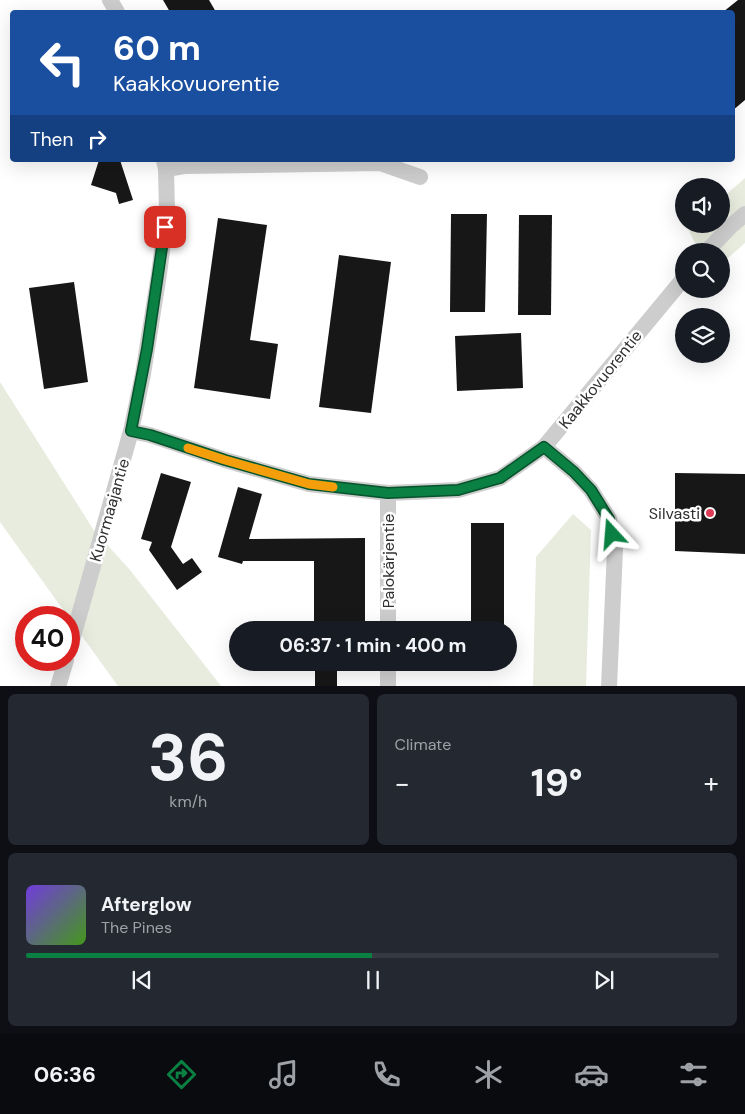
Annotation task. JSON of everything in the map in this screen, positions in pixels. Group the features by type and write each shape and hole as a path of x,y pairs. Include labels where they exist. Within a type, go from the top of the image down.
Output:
{"street":[{"path":"165,164 184,166 380,163 420,176"},
{"name":"Kuormaajantie","path":"80,611 131,431 146,357 167,211 165,164"},
{"path":"715,243 745,214"},
{"name":"Kaakkovuorentie","path":"131,431 150,435 225,460 309,484 388,493 458,490 500,478 544,447 675,289"},
{"path":"544,447 574,472 591,490 609,519 615,549 609,686"},
{"name":"Palokärjentie","path":"388,493 388,621"},
{"path":"58,686 63,671"},
{"path":"388,671 388,686"}],"shaded area":[{"path":"745,178 745,243 730,256 730,243 695,243 690,233 730,233 730,191"},
{"path":"0,382 93,529 130,570 221,686 118,686 80,633 80,606 60,606 0,522"},
{"path":"573,514 591,530 586,686 533,686 536,557"}],"building":[{"path":"163,0 209,0 215,10 169,10"},
{"path":"738,0 745,0 745,100 735,108 735,10 726,10"},
{"path":"98,162 121,162 133,200 119,204 116,193 91,185"},
{"path":"451,214 487,214 485,312 450,312"},
{"path":"519,215 552,215 551,315 518,315"},
{"path":"218,218 267,225 250,340 278,344 270,399 194,388"},
{"path":"339,255 391,262 371,413 319,407"},
{"path":"74,282 88,382 44,389 29,288"},
{"path":"521,333 523,388 457,391 455,336"},
{"path":"161,473 191,482 171,547 183,564 192,558 202,572 177,590 149,550 152,542 141,539"},
{"name":"Silvasti","path":"675,473 745,474 745,554 675,551"},
{"path":"238,487 262,494 249,539 365,538 365,621 314,621 314,561 243,561 242,564 218,557"},
{"path":"471,523 504,523 504,621 471,621"},
{"path":"315,671 337,671 337,686 315,686"}],"slow traffic":[{"path":"188,448 309,484 333,487"}],"place":[{"name":"Silvasti","path":"710,513"}],"route":[{"path":"165,227 147,349 131,431 150,435 225,460 309,484 388,493 458,490 500,478 544,447 574,472 591,490 609,519 612,534"}]}
